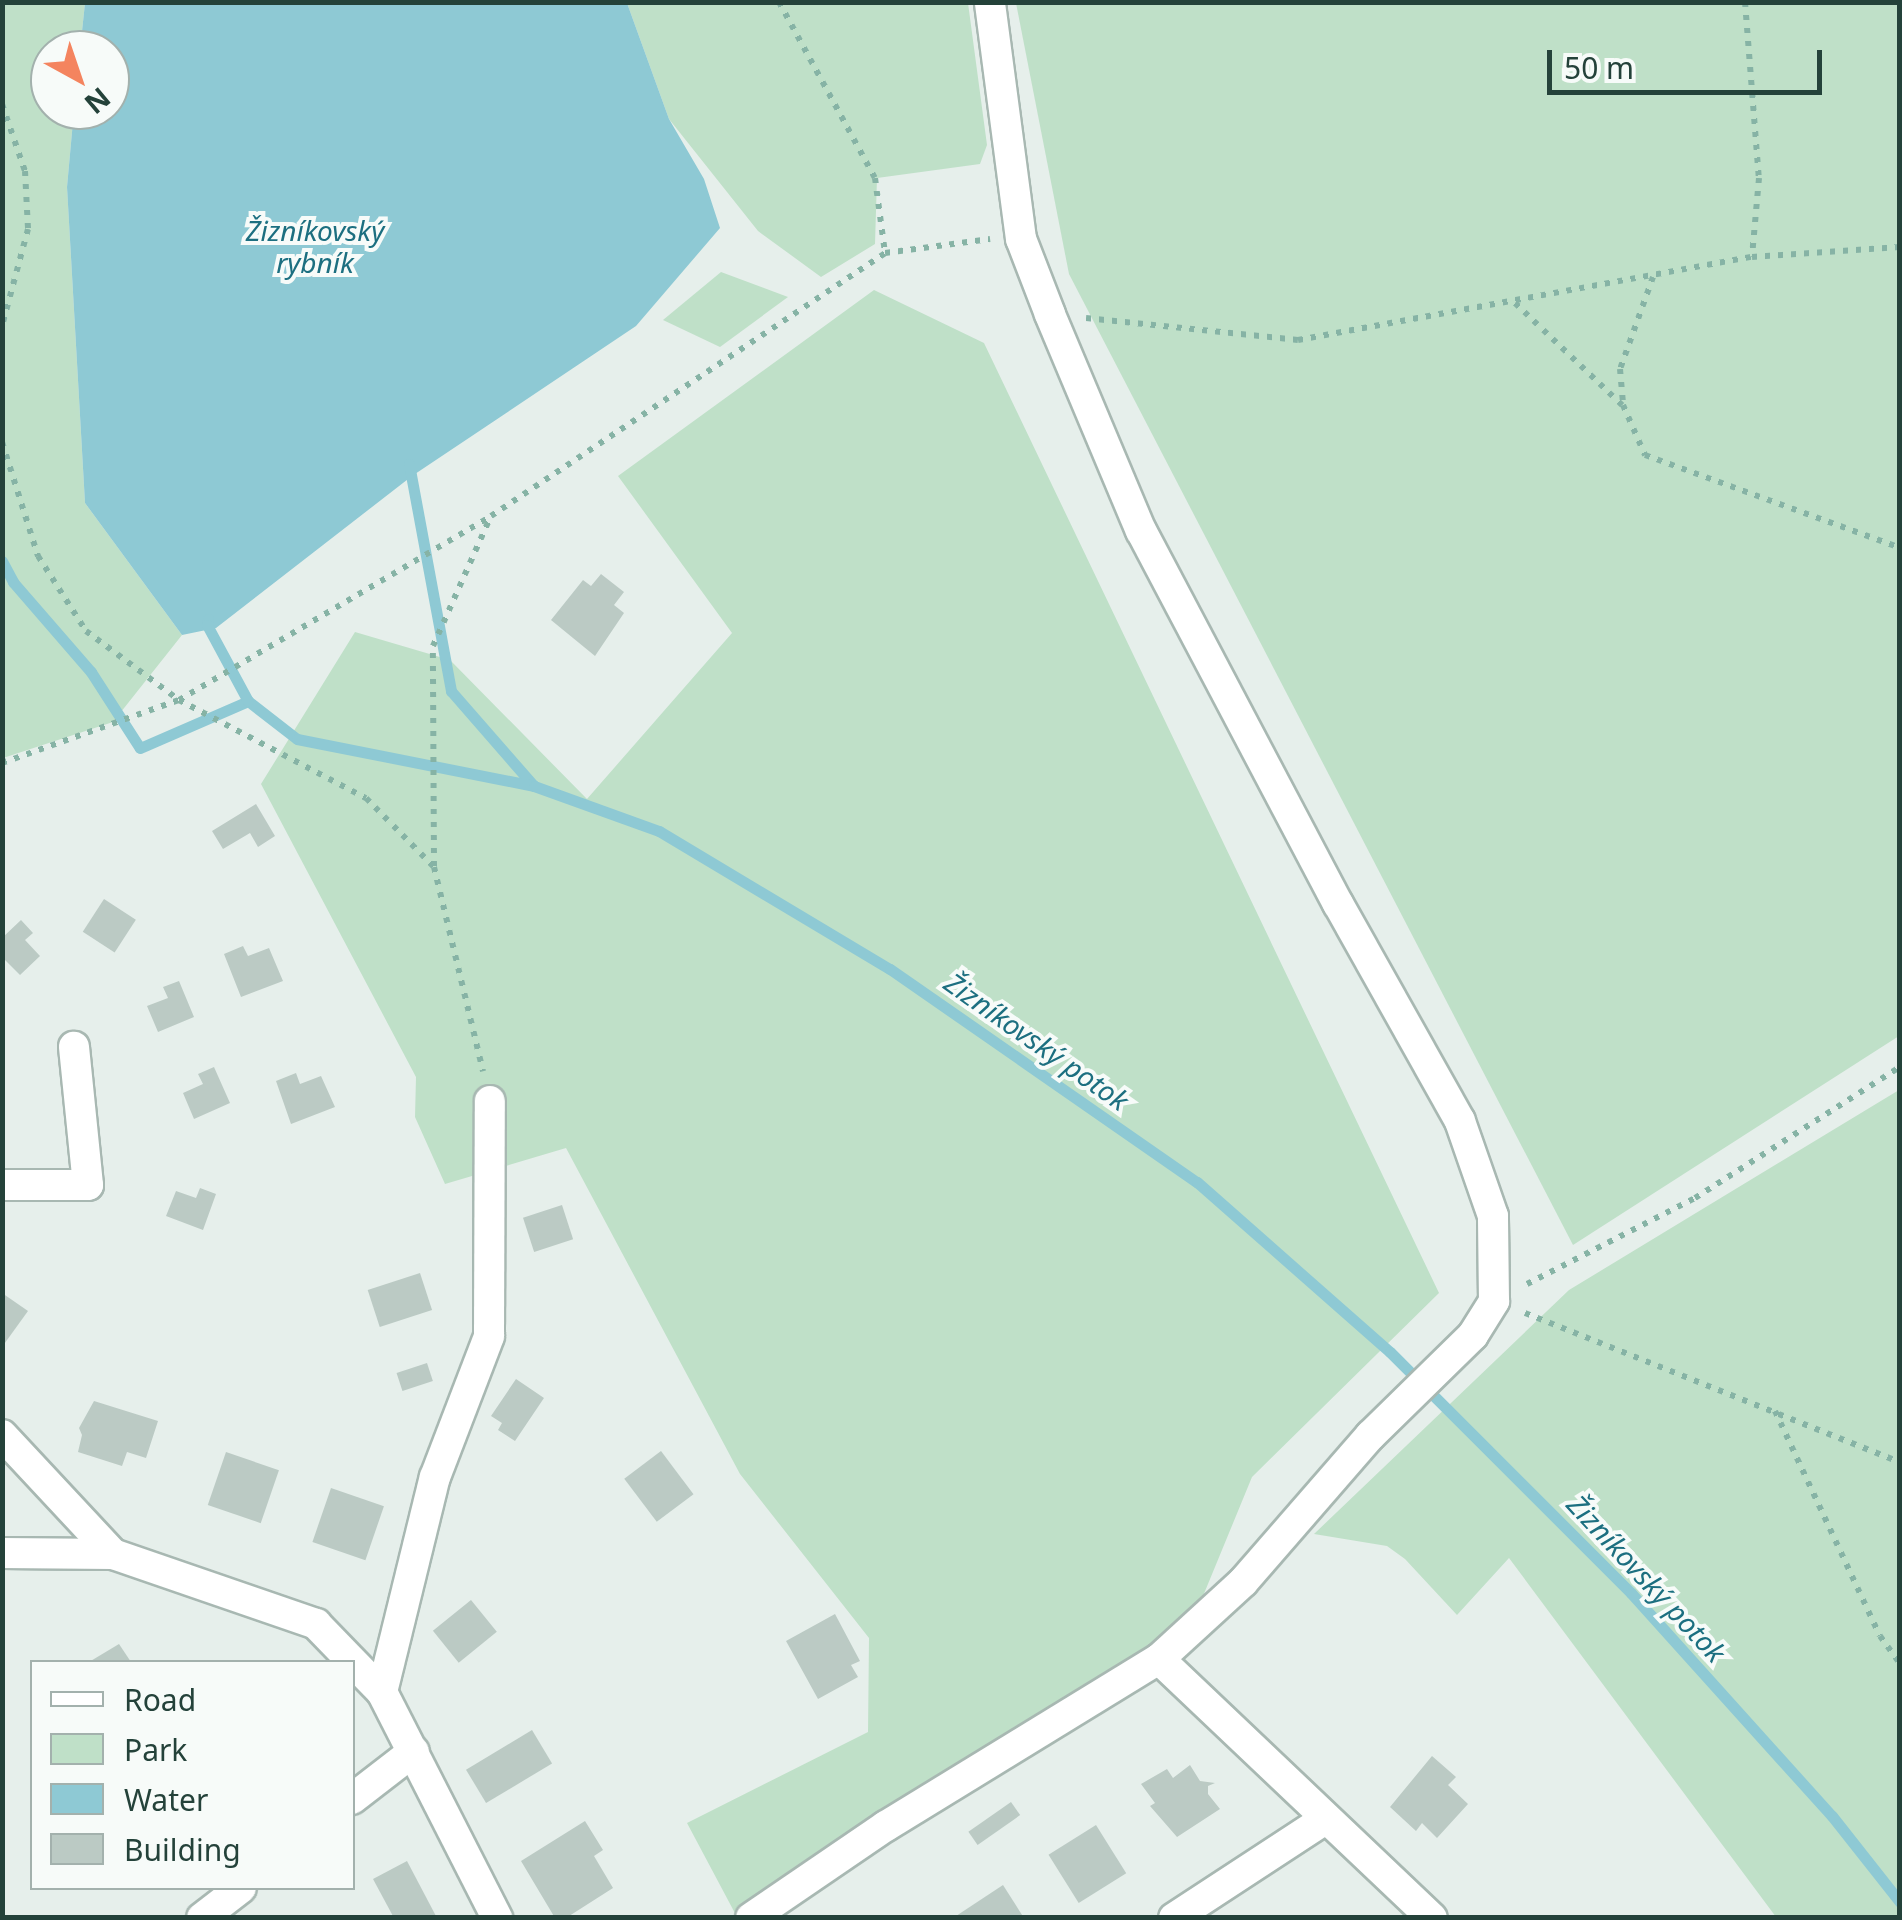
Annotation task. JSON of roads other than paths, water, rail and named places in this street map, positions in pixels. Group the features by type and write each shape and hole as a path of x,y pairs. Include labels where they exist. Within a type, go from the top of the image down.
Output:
{"street":[{"path":"751,1918 886,1826 1160,1659 1243,1582 1370,1436 1473,1335 1494,1301 1493,1216 1460,1121 1338,904 1142,531 1050,314 1021,238 990,2"},
{"path":"2,1185 88,1186 74,1048"},
{"path":"382,1692 434,1477 489,1336 490,1101"},
{"path":"2,1435 113,1554"},
{"path":"2,1553 113,1554 316,1624 351,1660"},
{"path":"1160,1659 1324,1820 1432,1918"},
{"path":"355,1664 382,1692 497,1918"},
{"path":"355,1797 414,1751"},
{"path":"1174,1918 1324,1820"},
{"path":"202,1918 237,1890"}],"water":[{"name":"Žizníkovský rybník","path":"85,3 627,3 669,119 704,179 720,228 636,326 412,476 216,628 182,635 85,503 67,187 72,130 130,130 130,30 82,30"}],"waterway":[{"path":"409,464 451,691 534,786"},
{"name":"Žizníkovský potok","path":"2,561 13,582 91,672 140,748 248,701 297,739 534,786 659,831 890,969 1197,1182 1390,1352 1631,1593 1832,1816 1900,1902"},
{"path":"208,619 207,625 248,701"}]}
